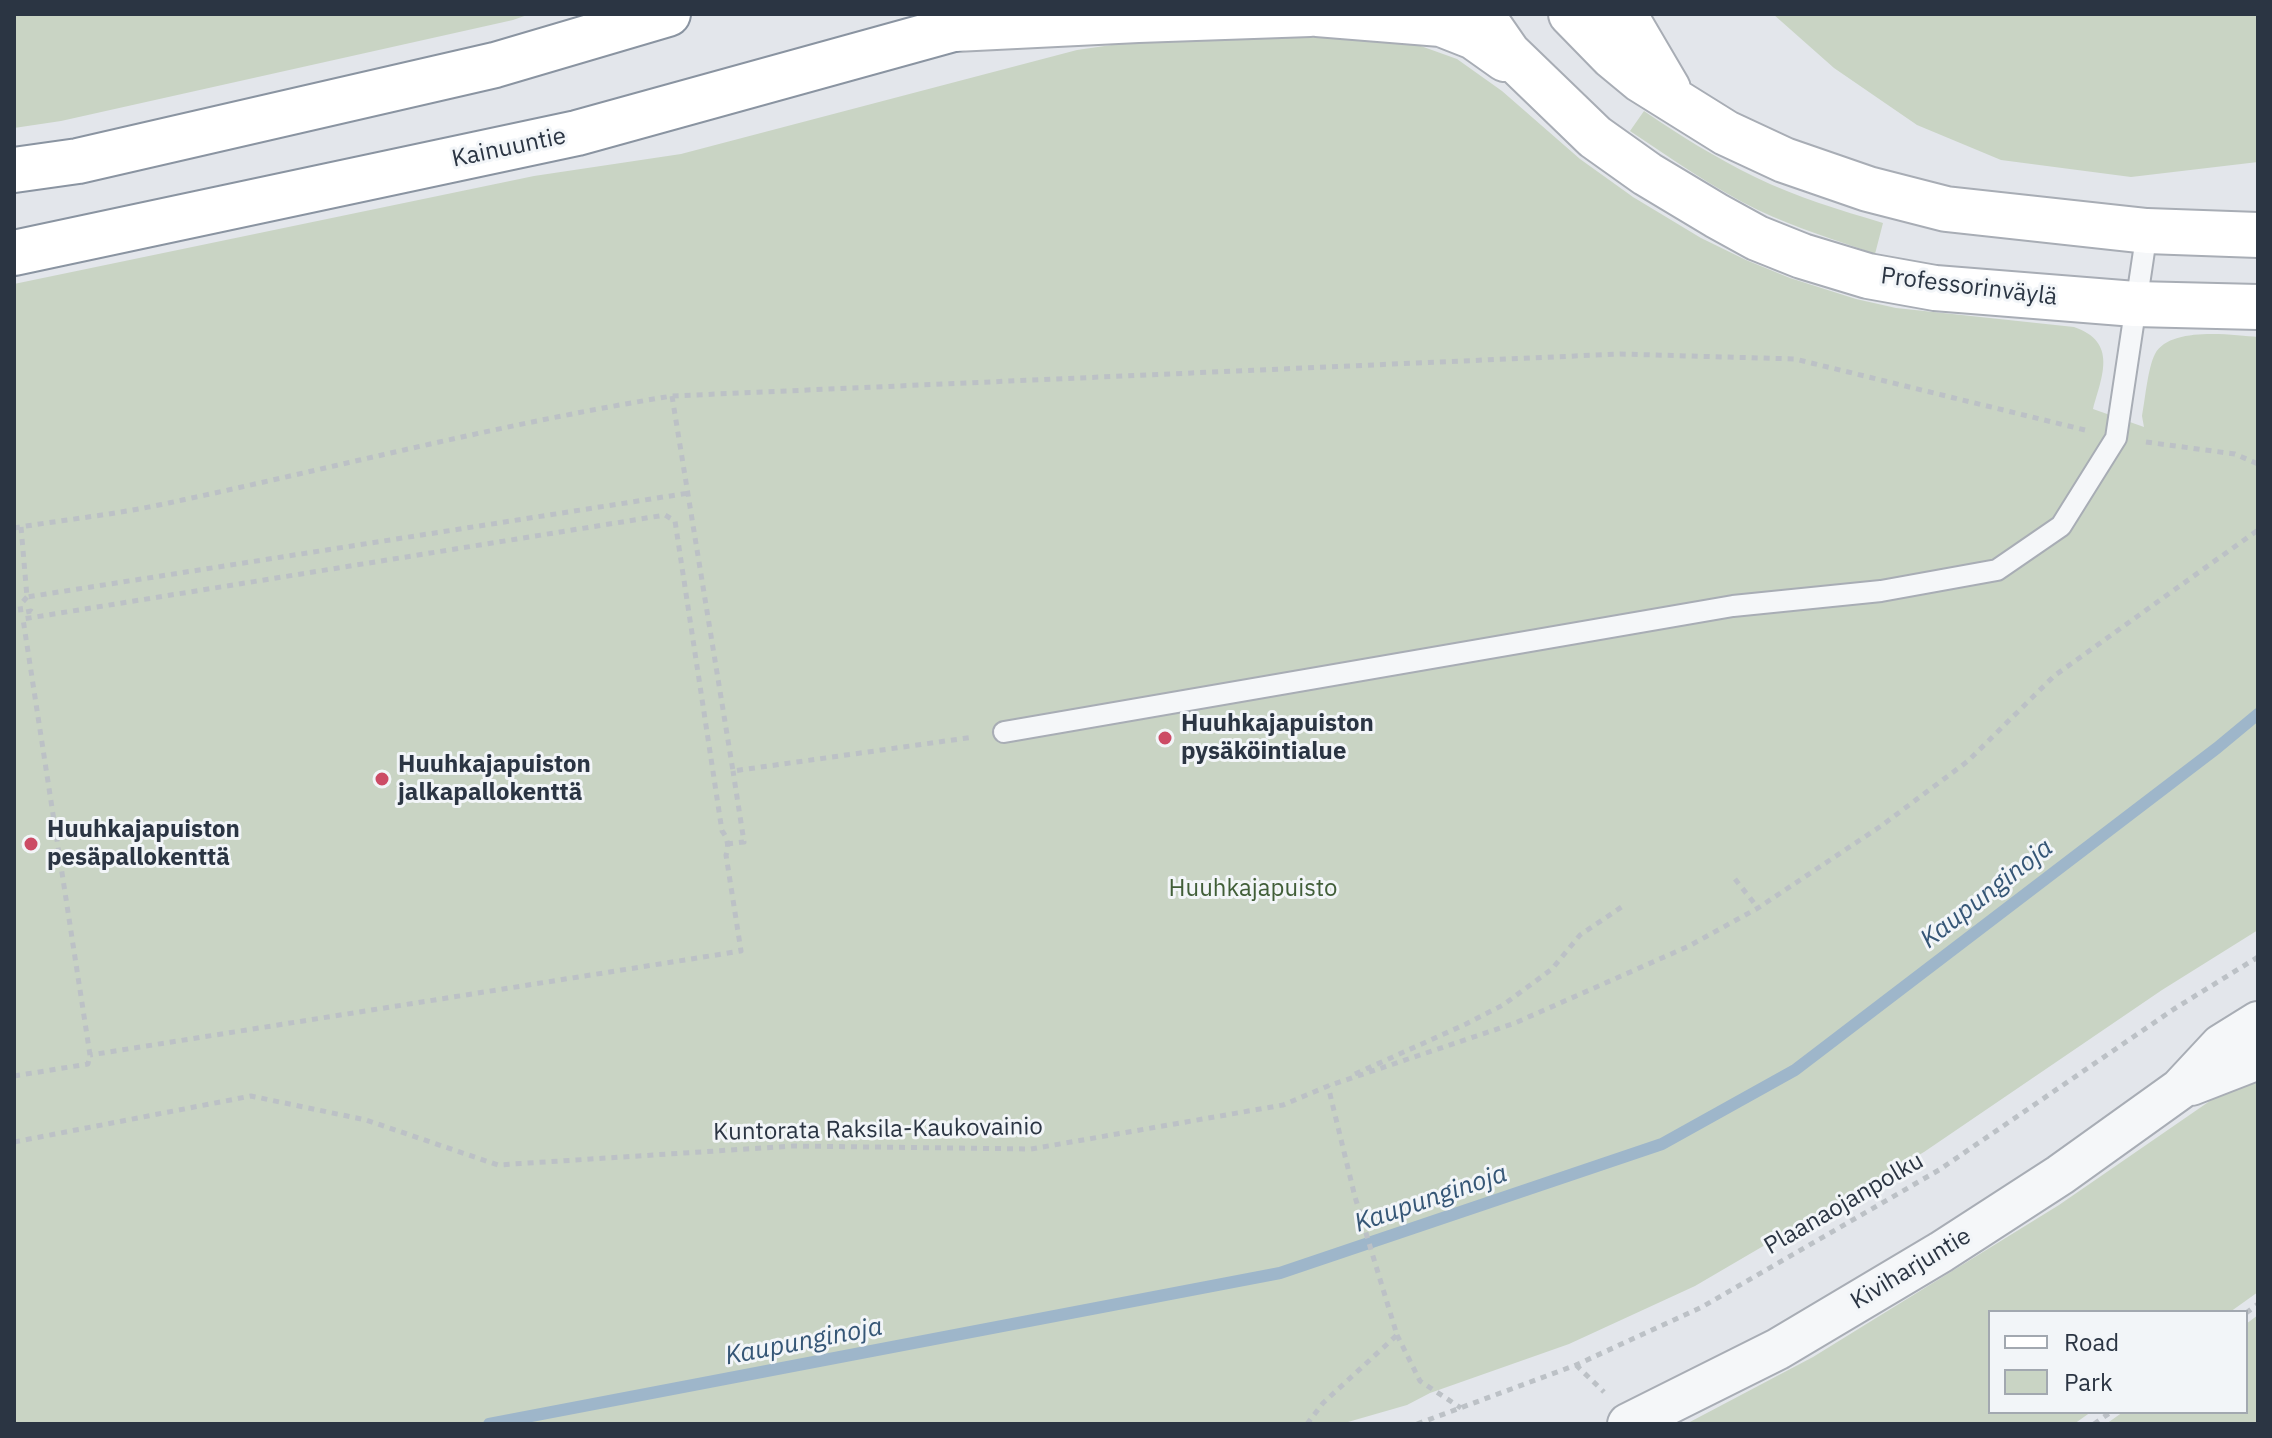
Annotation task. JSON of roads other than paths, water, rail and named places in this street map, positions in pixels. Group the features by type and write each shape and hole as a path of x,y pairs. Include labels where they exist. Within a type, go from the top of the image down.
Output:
{"main road":[{"path":"14,170 78,161 495,65 668,14"},
{"name":"Kainuuntie","path":"14,253 577,133 998,14"},
{"path":"953,29 1310,14"},
{"path":"1317,14 1441,24 1474,37 1529,75"},
{"name":"Professorinväylä","path":"1481,14 1508,53 1595,137 1647,174 1717,216 1757,238 1802,256 1868,276 1935,288 2135,304 2258,307"},
{"path":"1571,14 1612,56 1641,80 1726,133 1784,160 1868,189 1946,209 2147,231 2258,235"},
{"path":"1624,14 1676,102"}],"street":[{"path":"2180,1089 2221,1045 2258,1022"},
{"path":"2180,1089 2258,1059"},
{"name":"Kiviharjuntie","path":"1628,1424 1778,1349 1941,1252 2060,1175 2180,1089"}],"lane":[{"path":"1004,732 1733,606 1881,591 1997,570 2061,526 2116,438 2147,231"}],"waterway":[{"name":"Kaupunginoja","path":"489,1424 1280,1273 1662,1144 1795,1070 2258,714"}],"place":[{"name":"Huuhkajapuiston pysäköintialue","path":"1165,738"},
{"name":"Huuhkajapuiston jalkapallokenttä","path":"382,779"},
{"name":"Huuhkajapuiston pesäpallokenttä","path":"31,844"}],"park label":[{"name":"Huuhkajapuisto","path":"1253,889"}]}
